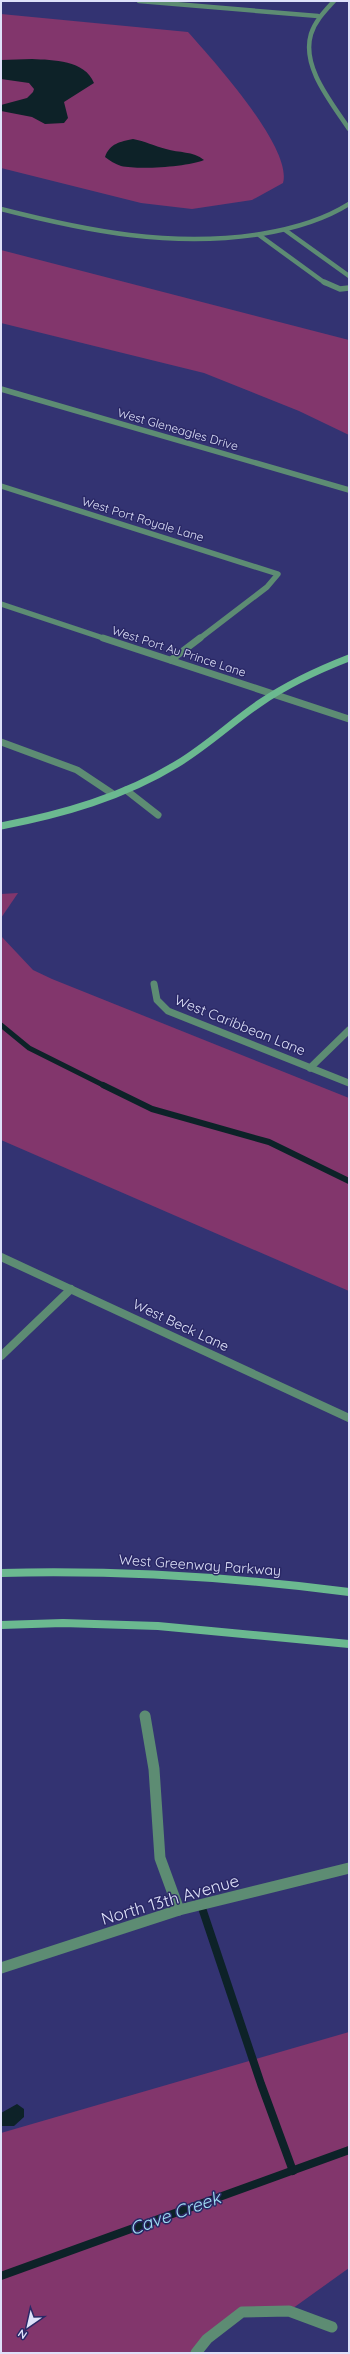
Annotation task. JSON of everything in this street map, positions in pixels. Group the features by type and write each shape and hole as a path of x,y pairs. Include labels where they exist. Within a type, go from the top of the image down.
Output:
{"street":[{"path":"138,1 318,16"},
{"path":"334,1 318,16 311,32 308,49 315,77 349,129"},
{"path":"1,210 79,230 142,239 194,240 259,235 285,230 325,217 349,204"},
{"path":"285,230 349,276"},
{"path":"259,235 329,286 340,289 349,288"},
{"name":"West Gleneagles Drive","path":"1,389 349,490"},
{"name":"West Port Royale Lane","path":"1,486 278,574 267,587 171,660"},
{"name":"West Port Au Prince Lane","path":"1,604 349,719"},
{"path":"1,826 44,818 126,790 151,779 193,754 274,694 325,667 349,658"},
{"path":"1,742 77,770 113,794"},
{"path":"126,790 158,815"},
{"name":"West Caribbean Lane","path":"154,984 154,995 161,1007 168,1011 349,1083"},
{"name":"West Caribbean Lane","path":"310,1068 349,1030"},
{"name":"West Beck Lane","path":"1,1257 349,1418"},
{"path":"1,1356 71,1289"},
{"name":"West Greenway Parkway","path":"1,1573 69,1571 168,1573 349,1592"},
{"path":"1,1625 63,1623 158,1626 349,1644"},
{"path":"145,1716 154,1769 160,1858 179,1910"},
{"name":"North 13th Avenue","path":"1,1968 179,1910 349,1868"},
{"path":"196,2353 207,2339 242,2312 289,2310 332,2326"}],"shaded area":[{"path":"1,14 188,32 231,82 264,127 276,148 283,168 283,183 252,200 192,209 141,203 1,168"},
{"path":"1,250 349,340 349,435 299,411 204,373 1,323"},
{"path":"18,893 1,918 1,894"},
{"path":"1,936 33,970 52,979 349,1098 349,1291 1,1140"},
{"path":"349,2032 349,2268 289,2311 242,2312 196,2353 1,2353 1,2133"}],"water":[{"path":"32,59 58,61 76,66 90,75 94,83 64,102 68,118 64,123 45,124 32,117 1,111 1,105 27,98 34,89 29,83 1,79 1,60"},
{"path":"133,139 162,148 195,155 204,160 175,166 139,168 121,166 105,157 107,152 116,144"},
{"path":"17,2104 24,2109 24,2117 14,2126 1,2126 1,2113"}],"waterway":[{"path":"1,1025 29,1048 103,1085"},
{"path":"103,1085 152,1109 269,1142 349,1181"},
{"path":"201,1905 261,2084 293,2170"},
{"name":"Cave Creek","path":"293,2170 349,2150"},
{"name":"Cave Creek","path":"1,2276 293,2170"}]}
